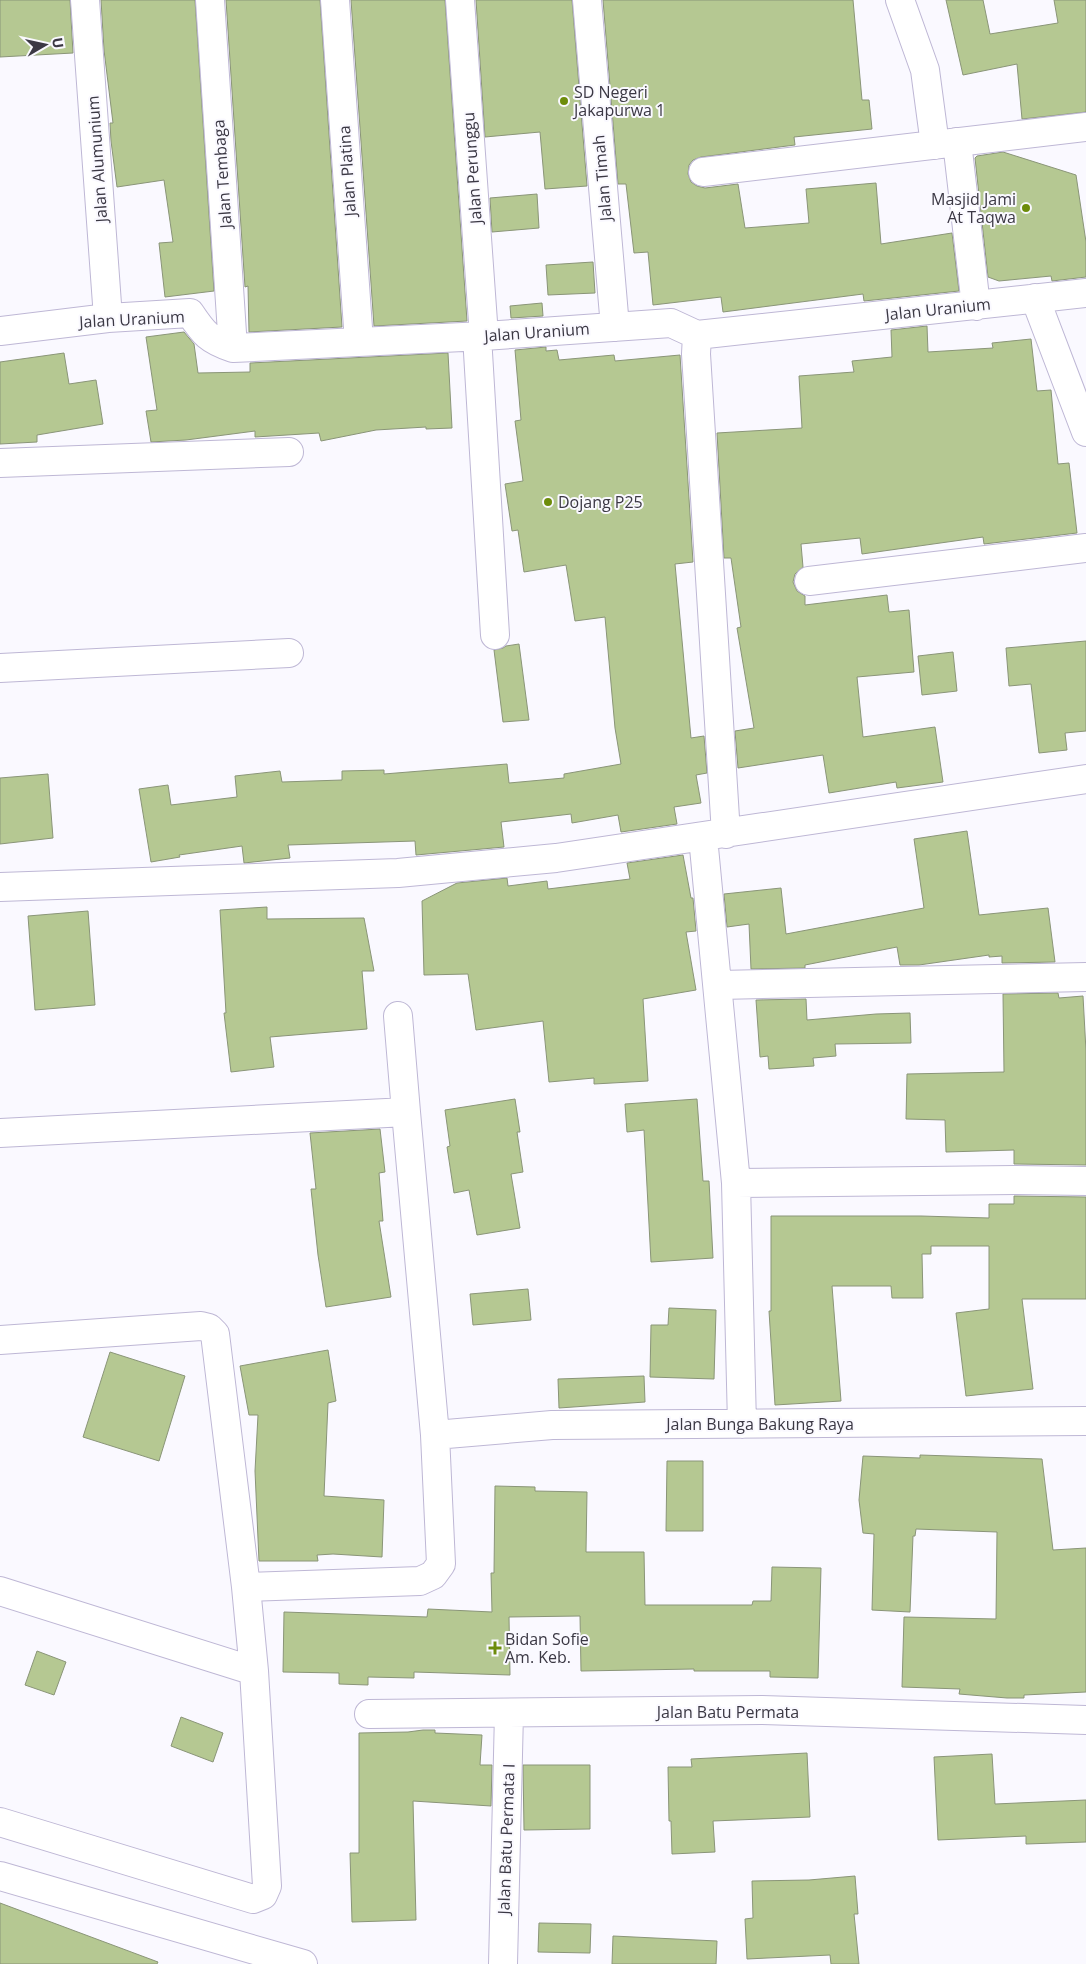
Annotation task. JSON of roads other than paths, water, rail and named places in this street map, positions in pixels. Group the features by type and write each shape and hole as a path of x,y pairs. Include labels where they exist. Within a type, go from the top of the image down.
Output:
{"street":[{"name":"Jalan Alumunium","path":"85,0 108,318"},
{"name":"Jalan Tembaga","path":"210,0 233,348"},
{"name":"Jalan Platina","path":"335,0 359,342"},
{"name":"Jalan Perunggu","path":"460,0 481,336 496,635"},
{"name":"Jalan Timah","path":"587,0 615,326"},
{"path":"900,0 926,70 946,144 976,306"},
{"path":"703,172 1086,127"},
{"name":"Jalan Uranium","path":"0,331 108,318 190,313 200,329 214,342 233,348 481,336 670,323 676,324 697,335 1086,293"},
{"path":"1035,298 1086,432"},
{"path":"190,313 231,310"},
{"path":"697,335 696,354 719,985 736,1183 742,1424"},
{"path":"0,462 289,452"},
{"path":"809,581 1086,548"},
{"path":"0,668 290,653"},
{"path":"0,887 398,873 556,858 715,836 1086,779"},
{"path":"719,985 1086,977"},
{"path":"246,1587 420,1581 433,1575 441,1564 435,1435 398,1016"},
{"path":"0,1133 406,1112"},
{"path":"736,1183 1086,1181"},
{"path":"0,1340 200,1326 210,1328 215,1334 246,1587 254,1670 267,1886 264,1895 252,1899 0,1822"},
{"name":"Jalan Bunga Bakung Raya","path":"435,1435 552,1425 1086,1421"},
{"path":"0,1590 254,1670"},
{"name":"Jalan Batu Permata","path":"369,1714 762,1710 1086,1720"},
{"name":"Jalan Batu Permata I","path":"503,1964 510,1713"},
{"path":"0,1876 235,1954 303,1964"}],"place":[{"name":"SD Negeri Jakapurwa 1","path":"564,101"},
{"name":"Masjid Jami At Taqwa","path":"1026,208"},
{"name":"Dojang P25","path":"548,502"},
{"name":"Bidan Sofie Am. Keb.","path":"495,1648"}]}
